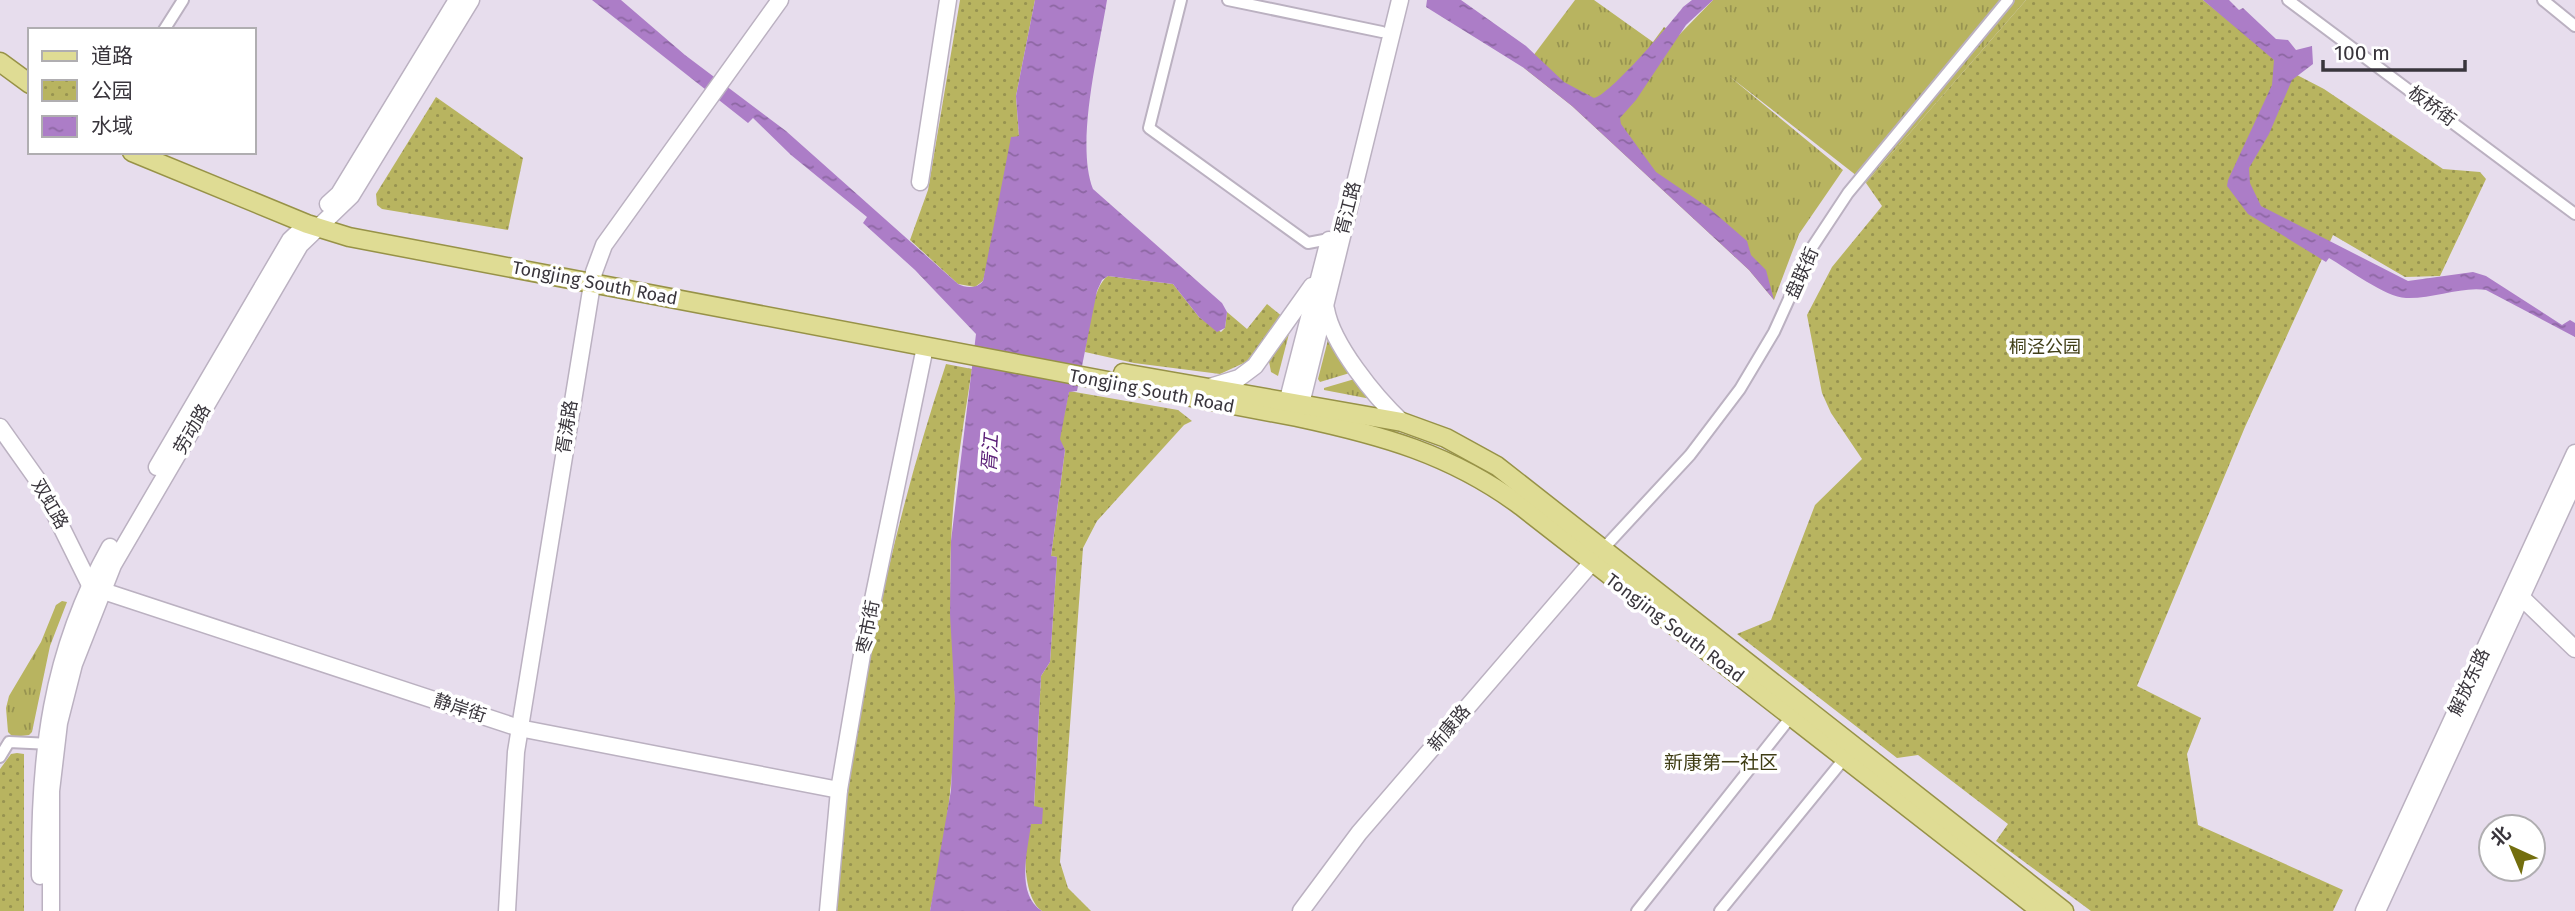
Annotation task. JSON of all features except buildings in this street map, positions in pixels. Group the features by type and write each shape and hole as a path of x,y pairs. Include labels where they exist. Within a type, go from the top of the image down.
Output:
{"main road":[{"name":"胥涛路","path":"506,911 519,728 593,277 604,245 780,0"},
{"path":"920,182 948,0"},
{"name":"劳动路","path":"41,911 40,808 57,681 97,589 106,554 290,240 351,195 457,4"},
{"name":"胥江路","path":"1292,409 1329,239 1381,32 1394,5"},
{"name":"胥江路","path":"1292,409 1325,302 1394,5"},
{"path":"0,62 28,83"},
{"path":"0,75 28,96"},
{"name":"Tongjing South Road","path":"137,154 316,222"},
{"name":"Tongjing South Road","path":"164,154 349,237 593,277 1090,373 1292,409 1402,422 1446,438 1497,466 1603,549 1796,711"},
{"path":"1210,387 1240,378 1258,363 1322,269"},
{"name":"Tongjing South Road","path":"593,277 925,347 968,349"},
{"path":"1325,302 1332,332 1381,401 1402,422"},
{"name":"枣市街","path":"828,911 839,790 864,643 925,347"},
{"name":"Tongjing South Road","path":"1090,373 1210,387 1396,440 1463,470 1521,506 1590,563 1796,711 2064,911"},
{"name":"双虹路","path":"0,426 52,506 97,589"},
{"name":"解放东路","path":"2376,911 2575,453"},
{"name":"解放东路","path":"2364,911 2517,589 2575,480"},
{"name":"新康路","path":"1301,911 1359,833 1603,549"},
{"name":"静岸街","path":"97,589 519,728 839,790"},
{"path":"2517,589 2575,636"},
{"path":"2517,589 2575,649"},
{"name":"劳动路","path":"50,744 51,911"},
{"name":"Tongjing South Road","path":"1849,752 2041,911"}],"street":[{"path":"165,28 183,0"},
{"path":"1181,0 1149,128 1308,243 1329,239"},
{"path":"1228,0 1381,32"},
{"name":"盘联街","path":"1603,549 1690,455 1740,389 1774,332 1813,246 1848,193 2008,0"},
{"name":"板桥街","path":"2288,0 2575,214"},
{"path":"2543,0 2575,26"},
{"path":"1637,911 1796,711"},
{"path":"0,757 9,741 50,744"},
{"path":"1720,911 1849,752"}],"green space":[{"path":"960,0 1035,0 1016,96 1019,136 983,281 975,287 958,284 910,240 928,190"},
{"path":"1575,0 1594,0 1653,42 1664,27 1679,35 1713,0 2026,0 1866,183 1729,76 1843,170 1799,234 1774,300 1749,270 1572,106 1524,68"},
{"name":"桐泾公园","path":"2026,0 2203,0 2297,75 2324,89 2443,169 2480,172 2486,179 2440,276 2405,277 2333,235 2245,427 2137,686 2201,718 2187,754 2198,825 2343,890 2333,911 2091,911 1996,841 2008,824 1918,755 1897,758 1737,634 1771,620 1815,505 1862,459 1831,413 1822,393 1807,315 1832,267 1882,206 1866,183"},
{"path":"436,97 523,158 508,230 382,209 377,205 376,194"},
{"path":"1108,276 1173,284 1199,317 1221,332 1225,328 1227,312 1247,329 1267,304 1283,317 1246,362 1220,374 1134,363 1085,352 1094,300"},
{"path":"1291,326 1278,376 1271,372 1268,356"},
{"path":"1329,336 1353,372 1320,382 1318,379"},
{"path":"946,364 972,369 952,522 954,752 945,832 930,911 832,911 850,772 874,634 906,498"},
{"path":"1358,378 1371,399 1324,390 1324,388"},
{"path":"1069,391 1178,410 1192,421 1184,425 1097,521 1083,548 1060,862 1068,888 1091,911 1042,911 1035,904 1027,882 1025,855 1032,822 1042,808 1034,807 1041,676 1050,662 1057,557 1051,556 1065,450 1059,439"},
{"path":"62,601 67,602 50,646 32,732 29,735 13,737 8,732 6,708 9,696 41,642 56,605"},
{"path":"11,754 24,754 24,911 0,911 0,769"}],"water":[{"name":"胥江","path":"592,0 621,0 685,55 786,131 958,284 971,287 983,281 1011,137 1019,136 1016,96 1035,0 1107,0 1087,122 1088,170 1093,189 1222,303 1227,312 1225,328 1217,332 1199,317 1173,284 1108,276 1102,280 1097,291 1077,391 1069,392 1060,439 1065,450 1051,556 1057,557 1050,662 1041,676 1034,806 1043,808 1042,824 1031,824 1025,871 1028,894 1042,911 930,911 951,790 955,701 950,614 951,541 976,334 915,270 863,223 867,217 791,155 753,118 748,123"},
{"path":"1427,0 1461,0 1526,46 1564,82 1594,98 1626,72 1683,7 1692,0 1713,0 1686,25 1636,100 1620,118 1621,124 1656,172 1709,208 1747,241 1751,255 1766,270 1774,300 1749,270 1572,106 1524,68 1426,7"},
{"path":"2203,0 2229,0 2239,10 2243,8 2276,39 2288,40 2296,50 2312,46 2313,64 2292,80 2269,134 2249,168 2250,183 2261,206 2408,281 2473,272 2486,276 2562,325 2570,320 2575,323 2575,337 2486,290 2467,290 2416,298 2388,293 2329,258 2326,262 2248,214 2227,186 2228,180 2272,85 2274,60"}],"district":[{"name":"新康第一社区","path":"1721,762"}]}
